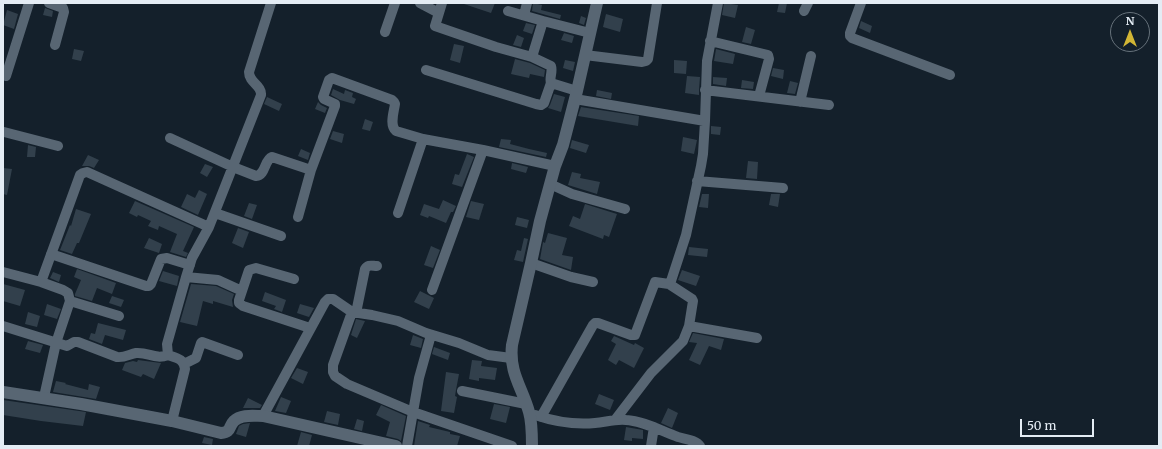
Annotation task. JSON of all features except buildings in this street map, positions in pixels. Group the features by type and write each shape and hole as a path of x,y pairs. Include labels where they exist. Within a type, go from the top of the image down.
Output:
{"street":[{"path":"16,79 4,75 29,3"},
{"path":"49,3 63,8 64,12 55,45"},
{"path":"168,355 167,344 192,258 215,213 261,95 260,88 251,79 249,72 271,3"},
{"path":"384,32 395,3"},
{"path":"420,3 439,13"},
{"path":"426,70 541,105 544,103 551,83 551,66 532,57 496,47 435,26 442,3"},
{"path":"524,15 526,3"},
{"path":"532,446 528,408 515,376 511,358 514,335 540,221 555,166 563,145 597,3"},
{"path":"585,54 642,62 646,61 648,59 657,3"},
{"path":"669,284 686,235 703,154 707,61 718,3"},
{"path":"862,3 850,33 852,38 950,75"},
{"path":"508,11 590,33"},
{"path":"532,57 543,21"},
{"path":"710,41 768,55 769,59 759,96"},
{"path":"800,102 811,56"},
{"path":"298,217 311,170 335,106 335,104 324,99 323,97 330,79 332,78 392,100 395,104 392,124 396,131 423,139 483,150 555,166"},
{"path":"551,83 576,95 705,121"},
{"path":"705,90 829,105"},
{"path":"3,136 3,132 58,146"},
{"path":"170,138 256,176 261,174 268,160 272,156 311,170"},
{"path":"398,214 423,139"},
{"path":"432,290 483,150"},
{"path":"41,282 80,175 83,173 87,172 209,227"},
{"path":"697,181 783,188"},
{"path":"550,184 572,194 625,209"},
{"path":"215,213 281,236"},
{"path":"51,254 146,286 150,286 161,260 168,258 190,265"},
{"path":"531,263 572,277 593,282"},
{"path":"377,266 367,266 365,269 354,312 333,365 333,372 335,376 347,384 412,412 512,446"},
{"path":"294,279 252,268 249,270 239,300 240,305 310,328"},
{"path":"3,272 41,282 68,293 70,301 56,343 44,397"},
{"path":"186,277 218,280 242,291"},
{"path":"541,417 593,325 598,323 631,335 635,334 655,282 669,284 693,301 689,326 683,341 651,373 615,420"},
{"path":"262,416 310,328 328,299 333,299 354,312 398,321 488,355 511,358"},
{"path":"70,301 119,316"},
{"path":"3,326 68,346 74,342 78,342 117,357 137,353 159,357 168,355 182,360 185,369 172,421"},
{"path":"689,326 757,338"},
{"path":"407,446 419,378 432,335"},
{"path":"184,364 196,358 202,342 238,355"},
{"path":"462,391 528,408 541,417 562,422 583,424 615,420 636,421 698,443 700,446"},
{"path":"3,392 44,397 172,421 221,433 226,433 229,431 235,420 247,416 262,416 396,446"},
{"path":"652,446 654,427"}]}
